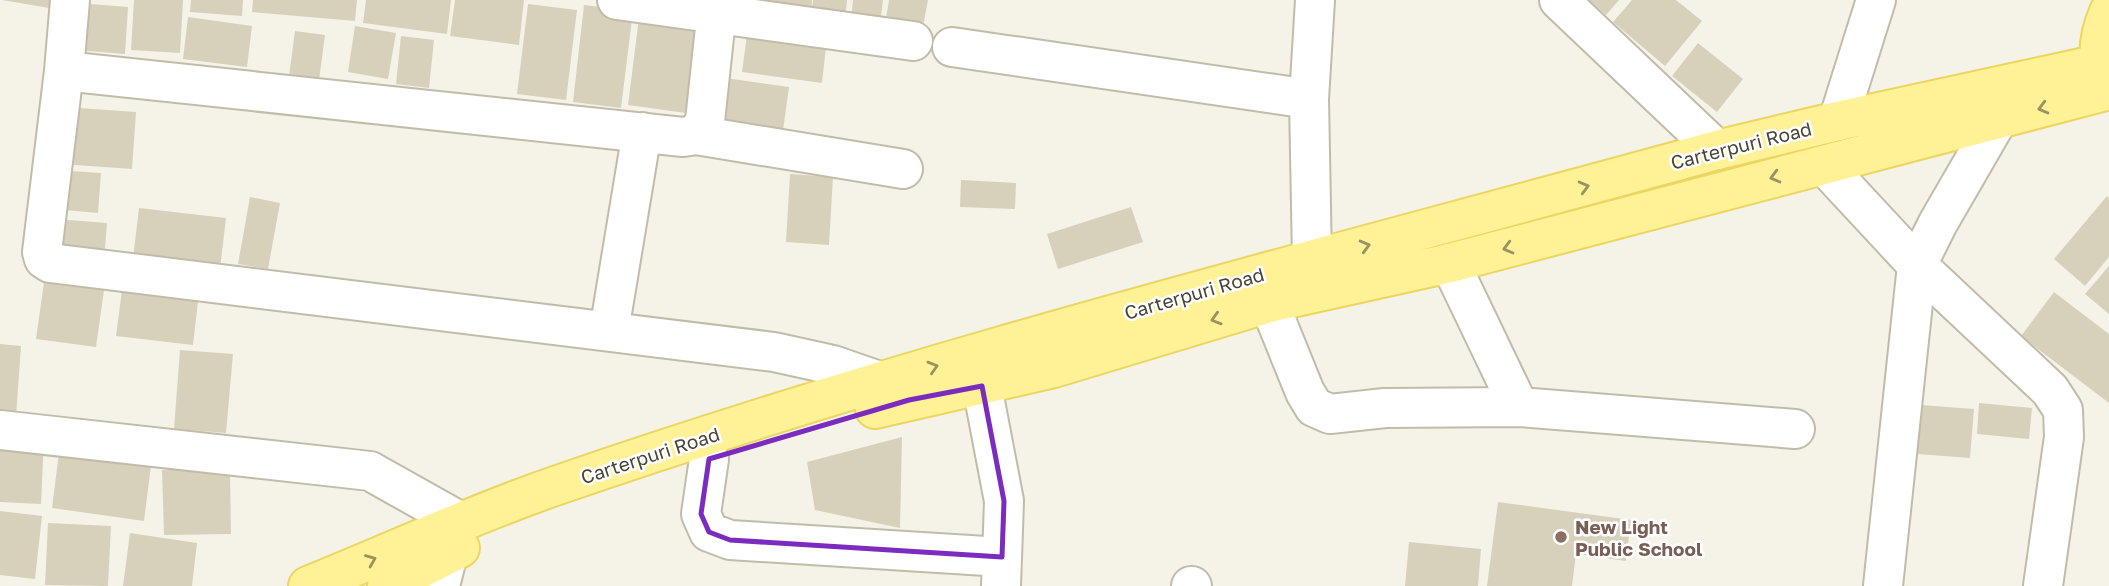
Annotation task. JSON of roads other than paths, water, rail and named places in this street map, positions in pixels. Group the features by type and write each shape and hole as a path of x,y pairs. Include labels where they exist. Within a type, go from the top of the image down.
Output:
{"main road":[{"path":"2106,81 2099,35 2109,12"},
{"name":"Carterpuri Road","path":"308,586 450,554 552,487 658,452 882,382 1312,260 1717,150 1838,121 2106,81"},
{"name":"Carterpuri Road","path":"387,586 520,521 806,427 909,400 1054,368 1269,303 1450,263 1997,121 2106,81"}],"street":[{"path":"69,0 64,71 42,252 44,259 50,263 774,352 833,365 882,382"},
{"path":"617,0 717,6 913,41"},
{"path":"1312,260 1309,99 1315,0"},
{"path":"1559,0 1717,150"},
{"path":"1838,121 1876,0"},
{"path":"696,135 705,121 717,6"},
{"path":"952,47 1309,99"},
{"path":"64,71 682,137 696,135 904,169"},
{"path":"1883,586 1917,265 1997,121"},
{"path":"609,331 642,132"},
{"path":"1824,165 1917,265 2050,390 2063,410 2064,437 2050,585"},
{"path":"1450,263 1518,407"},
{"path":"1269,303 1305,392 1314,407 1330,414 1385,408 1518,407 1795,429"},
{"path":"709,459 701,514 709,532 730,540 1002,572 1004,500 982,386"},
{"path":"0,430 370,471 450,554"}],"place":[{"name":"New Light Public School","path":"1561,537"}]}
